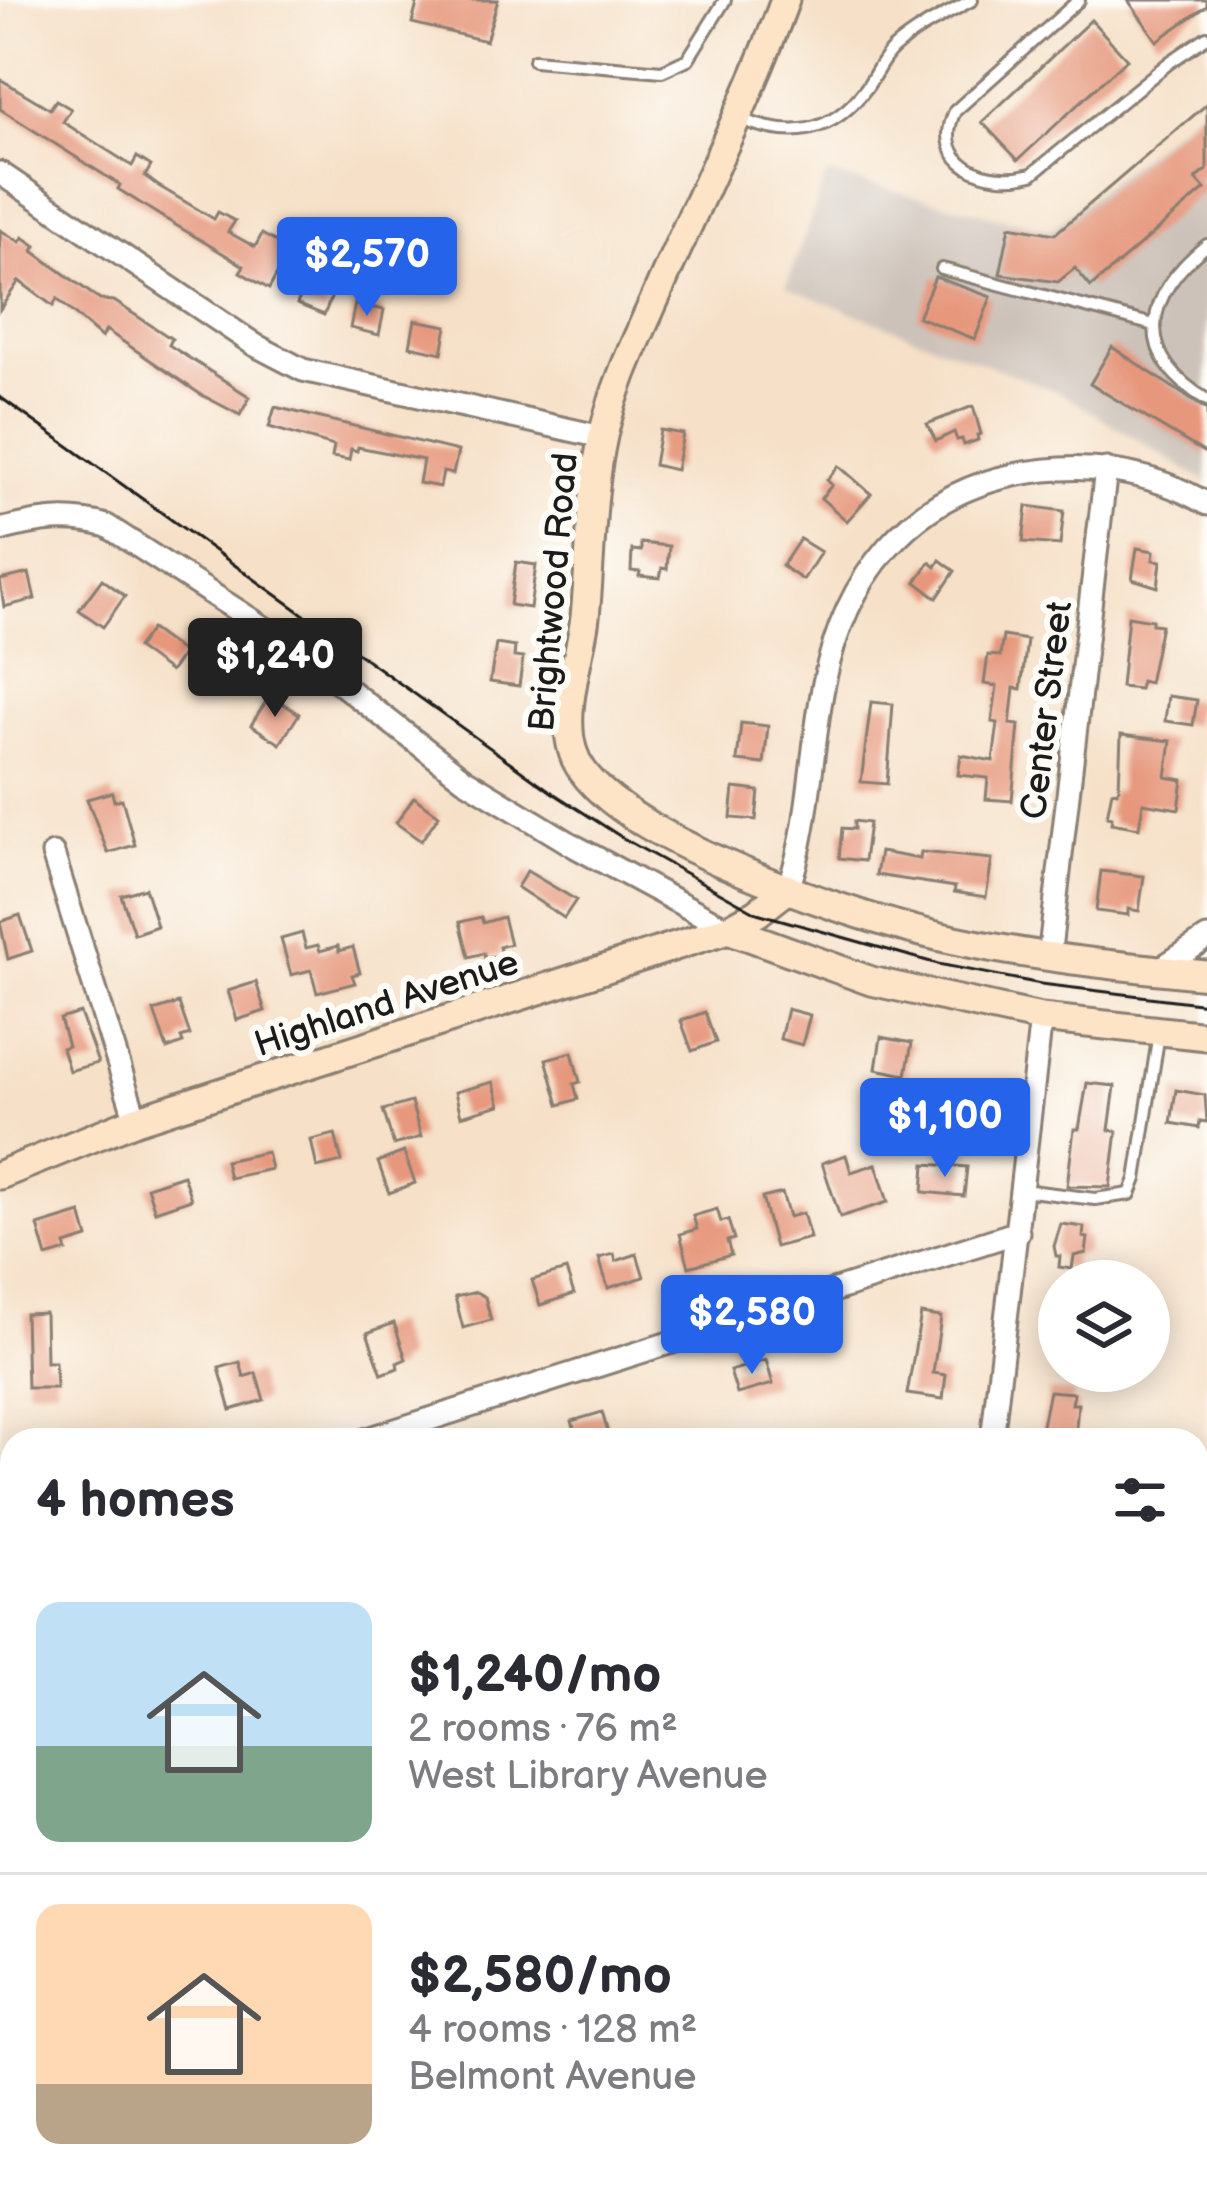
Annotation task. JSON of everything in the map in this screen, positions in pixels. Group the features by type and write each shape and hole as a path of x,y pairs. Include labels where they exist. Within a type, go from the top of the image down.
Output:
{"street":[{"name":"Brightwood Road","path":"785,0 627,363 602,437 571,715 572,752 593,786 627,813 694,849 788,889 891,924 1049,958 1207,975"},
{"path":"0,173 255,344 303,370 602,437"},
{"path":"788,889 802,849 824,683 842,615 882,552 925,508 990,480 1047,468 1106,470 1178,487 1207,504"},
{"name":"Center Street","path":"1049,958 1106,470"},
{"path":"0,530 45,519 77,518 107,526 292,646 464,779 576,847 728,929 871,980 1041,1018 1207,1036"},
{"path":"53,854 136,1120"},
{"name":"Highland Avenue","path":"0,1175 136,1120 728,929 788,889"},
{"path":"1159,970 1207,938"},
{"path":"994,1428 1041,1018"},
{"path":"402,1428 1018,1232"}],"lane":[{"path":"534,61 662,71 688,58 725,0"},
{"path":"734,117 767,130 811,130 846,114 889,52 972,0"},
{"path":"1078,0 955,111 947,142 956,159 970,169 1013,179 1032,174 1207,37"},
{"path":"1207,245 1186,261 1164,294 1154,325 1158,354 1178,381 1207,400"},
{"path":"942,269 1154,325"},
{"path":"1022,1190 1095,1199 1130,1194 1159,1031"}],"shaded area":[{"path":"1207,103 1207,482 1061,393 786,287 827,174 1050,230"}],"building":[{"path":"418,0 498,0 486,41 412,23"},
{"path":"1128,0 1207,0 1207,6 1157,41"},
{"path":"1091,20 1127,59 1018,160 982,122"},
{"path":"0,79 50,109 56,100 71,109 63,122 132,166 137,157 151,166 145,176 214,219 218,212 235,221 228,232 255,247 262,234 290,250 269,289 240,272 244,266 0,109"},
{"path":"1207,104 1207,170 1196,179 1205,189 1091,287 1075,268 1058,282 1000,274 1010,226 1055,234"},
{"path":"0,230 20,242 23,237 36,246 33,251 100,300 114,301 172,339 169,345 250,397 240,415 200,394 106,330 102,338 57,299 53,306 19,281 0,309"},
{"path":"935,277 991,297 975,339 918,317"},
{"path":"307,280 334,291 324,315 297,304"},
{"path":"355,304 384,310 379,335 350,328"},
{"path":"415,320 447,326 442,353 410,346"},
{"path":"1112,347 1207,410 1207,454 1090,384"},
{"path":"973,406 981,434 978,440 964,445 954,432 936,441 927,424"},
{"path":"275,407 458,451 453,474 443,472 440,487 419,483 423,460 358,447 351,449 349,460 332,457 334,446 269,427"},
{"path":"660,430 683,434 676,470 654,465"},
{"path":"839,466 871,494 847,521 821,498"},
{"path":"1027,506 1064,511 1060,545 1023,542"},
{"path":"800,539 821,552 803,580 782,566"},
{"path":"641,543 669,546 667,569 662,568 660,578 631,571 632,550 641,551"},
{"path":"1137,548 1154,551 1153,560 1161,561 1158,587 1132,579"},
{"path":"940,560 955,571 937,598 916,582 930,562 936,567"},
{"path":"516,562 536,565 530,608 510,605"},
{"path":"29,573 35,599 4,607 0,580"},
{"path":"102,579 125,596 103,627 79,610"},
{"path":"1128,616 1161,625 1149,683 1141,681 1139,689 1121,687"},
{"path":"151,629 184,653 170,672 137,648"},
{"path":"1003,636 1027,640 1021,689 1014,688 1010,724 1019,725 1012,801 986,799 988,778 958,775 961,755 993,761 997,686 984,684 988,655 1000,656"},
{"path":"496,644 515,647 514,657 523,658 519,686 490,682"},
{"path":"270,695 299,714 280,744 251,725"},
{"path":"1168,696 1197,700 1193,725 1165,721"},
{"path":"871,702 893,704 887,784 861,782"},
{"path":"741,723 768,726 764,764 737,761"},
{"path":"1121,735 1171,741 1166,777 1183,780 1179,809 1143,803 1139,828 1111,823 1112,817 1107,816 1112,791 1119,788"},
{"path":"734,788 759,791 756,820 731,818"},
{"path":"112,792 114,801 122,799 135,845 108,853 87,799"},
{"path":"414,797 439,815 421,841 396,823"},
{"path":"854,821 869,823 864,861 839,858 842,828 854,829"},
{"path":"880,852 920,859 921,852 992,859 986,897 954,892 955,887 876,875"},
{"path":"527,871 576,900 564,918 517,887"},
{"path":"1101,871 1144,876 1139,911 1128,909 1128,915 1096,911"},
{"path":"145,888 157,926 134,934 121,895"},
{"path":"20,915 32,951 8,959 0,922"},
{"path":"481,917 483,923 503,917 510,944 499,947 501,954 485,959 484,953 469,957 460,922"},
{"path":"302,933 306,948 318,945 320,951 338,946 339,951 353,947 360,973 352,975 355,983 317,993 311,970 291,975 281,939"},
{"path":"256,982 265,1011 237,1020 228,991"},
{"path":"179,1003 190,1035 167,1049 154,1011"},
{"path":"787,1009 810,1015 802,1045 780,1039"},
{"path":"705,1012 716,1042 692,1051 681,1021"},
{"path":"80,1013 98,1063 69,1071 60,1019"},
{"path":"881,1037 912,1043 906,1075 876,1069"},
{"path":"572,1052 580,1082 574,1084 578,1099 559,1105 546,1059"},
{"path":"493,1082 500,1105 461,1116 455,1092"},
{"path":"1087,1083 1115,1086 1109,1130 1117,1131 1110,1187 1067,1186 1074,1129 1079,1129"},
{"path":"1176,1090 1205,1095 1207,1122 1200,1121 1199,1128 1171,1123"},
{"path":"411,1102 421,1137 394,1145 383,1110"},
{"path":"335,1134 342,1162 317,1168 311,1140"},
{"path":"267,1152 271,1169 229,1178 225,1161"},
{"path":"404,1152 415,1183 389,1193 378,1162"},
{"path":"846,1155 851,1172 876,1164 888,1202 840,1217 822,1163"},
{"path":"925,1164 967,1167 964,1196 923,1192"},
{"path":"183,1175 191,1199 155,1211 147,1187"},
{"path":"782,1193 789,1217 803,1213 810,1238 775,1247 762,1198"},
{"path":"717,1209 721,1222 728,1220 734,1239 727,1241 731,1255 689,1267 680,1234 697,1229 693,1216"},
{"path":"81,1213 88,1238 47,1257 38,1226"},
{"path":"1061,1224 1084,1227 1086,1253 1060,1260 1054,1246"},
{"path":"614,1254 616,1261 637,1254 644,1277 608,1288 599,1258"},
{"path":"566,1270 574,1294 540,1305 532,1280"},
{"path":"476,1292 485,1297 491,1320 463,1328 455,1297"},
{"path":"45,1313 46,1362 55,1362 56,1388 27,1388 25,1314"},
{"path":"921,1314 941,1317 933,1373 946,1375 943,1399 907,1394"},
{"path":"394,1323 406,1359 382,1374 367,1333"},
{"path":"766,1360 773,1384 737,1394 730,1371"},
{"path":"240,1362 244,1377 256,1373 264,1400 231,1410 219,1368"},
{"path":"1049,1392 1074,1393 1076,1428 1041,1428"},
{"path":"602,1412 607,1428 574,1428 572,1421"}],"tram line":[{"path":"0,397 553,793 757,913 938,964 1041,984 1207,1004"}]}
